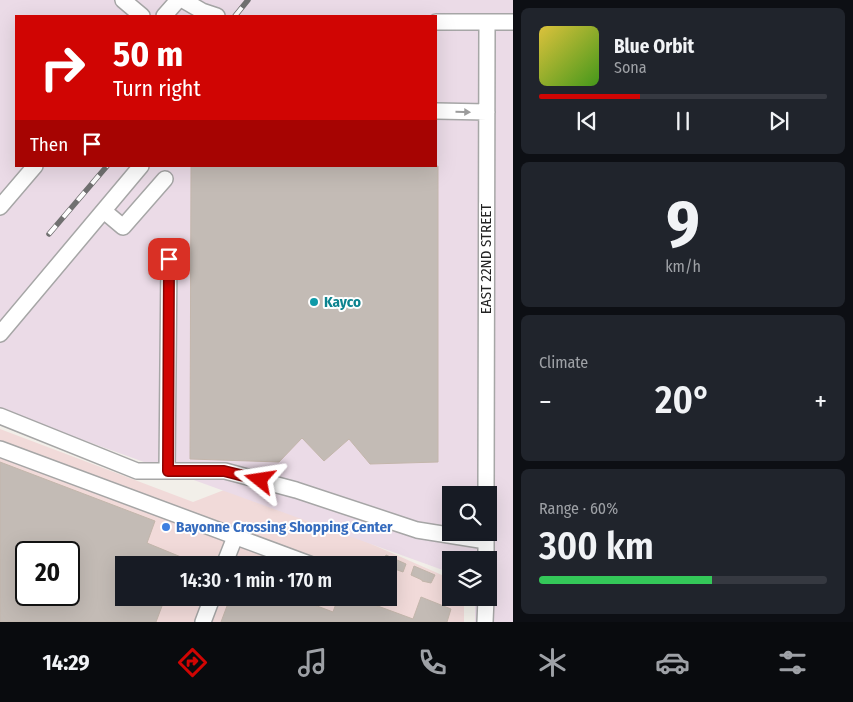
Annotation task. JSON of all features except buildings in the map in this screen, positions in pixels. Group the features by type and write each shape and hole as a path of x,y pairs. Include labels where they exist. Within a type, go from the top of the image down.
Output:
{"street":[{"path":"123,0 141,15"},
{"path":"165,15 178,0"},
{"path":"183,0 202,11 214,15"},
{"path":"437,22 513,22"},
{"name":"EAST 22ND STREET","path":"486,486 487,22"},
{"path":"437,111 487,112"},
{"path":"0,207 34,167"},
{"path":"0,334 140,167"},
{"path":"104,210 123,227 165,179"},
{"path":"168,471 169,259"},
{"path":"0,416 137,471 224,471 296,490 417,530 442,533"},
{"path":"0,449 287,556"},
{"path":"228,556 235,537"},
{"path":"203,622 209,606"},
{"path":"486,606 486,622"}],"shaded area":[{"path":"0,0 513,0 513,622 475,622 475,606 497,606 497,551 442,551 442,570 0,410"},
{"name":"Bayonne Crossing Shopping Center","path":"0,429 193,502 237,485 442,575 442,606 464,606 464,622 0,622"}],"railway":[{"path":"236,15 248,0"},
{"path":"49,234 106,167"}],"place":[{"name":"Kayco","path":"314,302"},
{"name":"Bayonne Crossing Shopping Center","path":"166,527"}],"route":[{"path":"169,259 168,471 224,471 260,480"}]}
